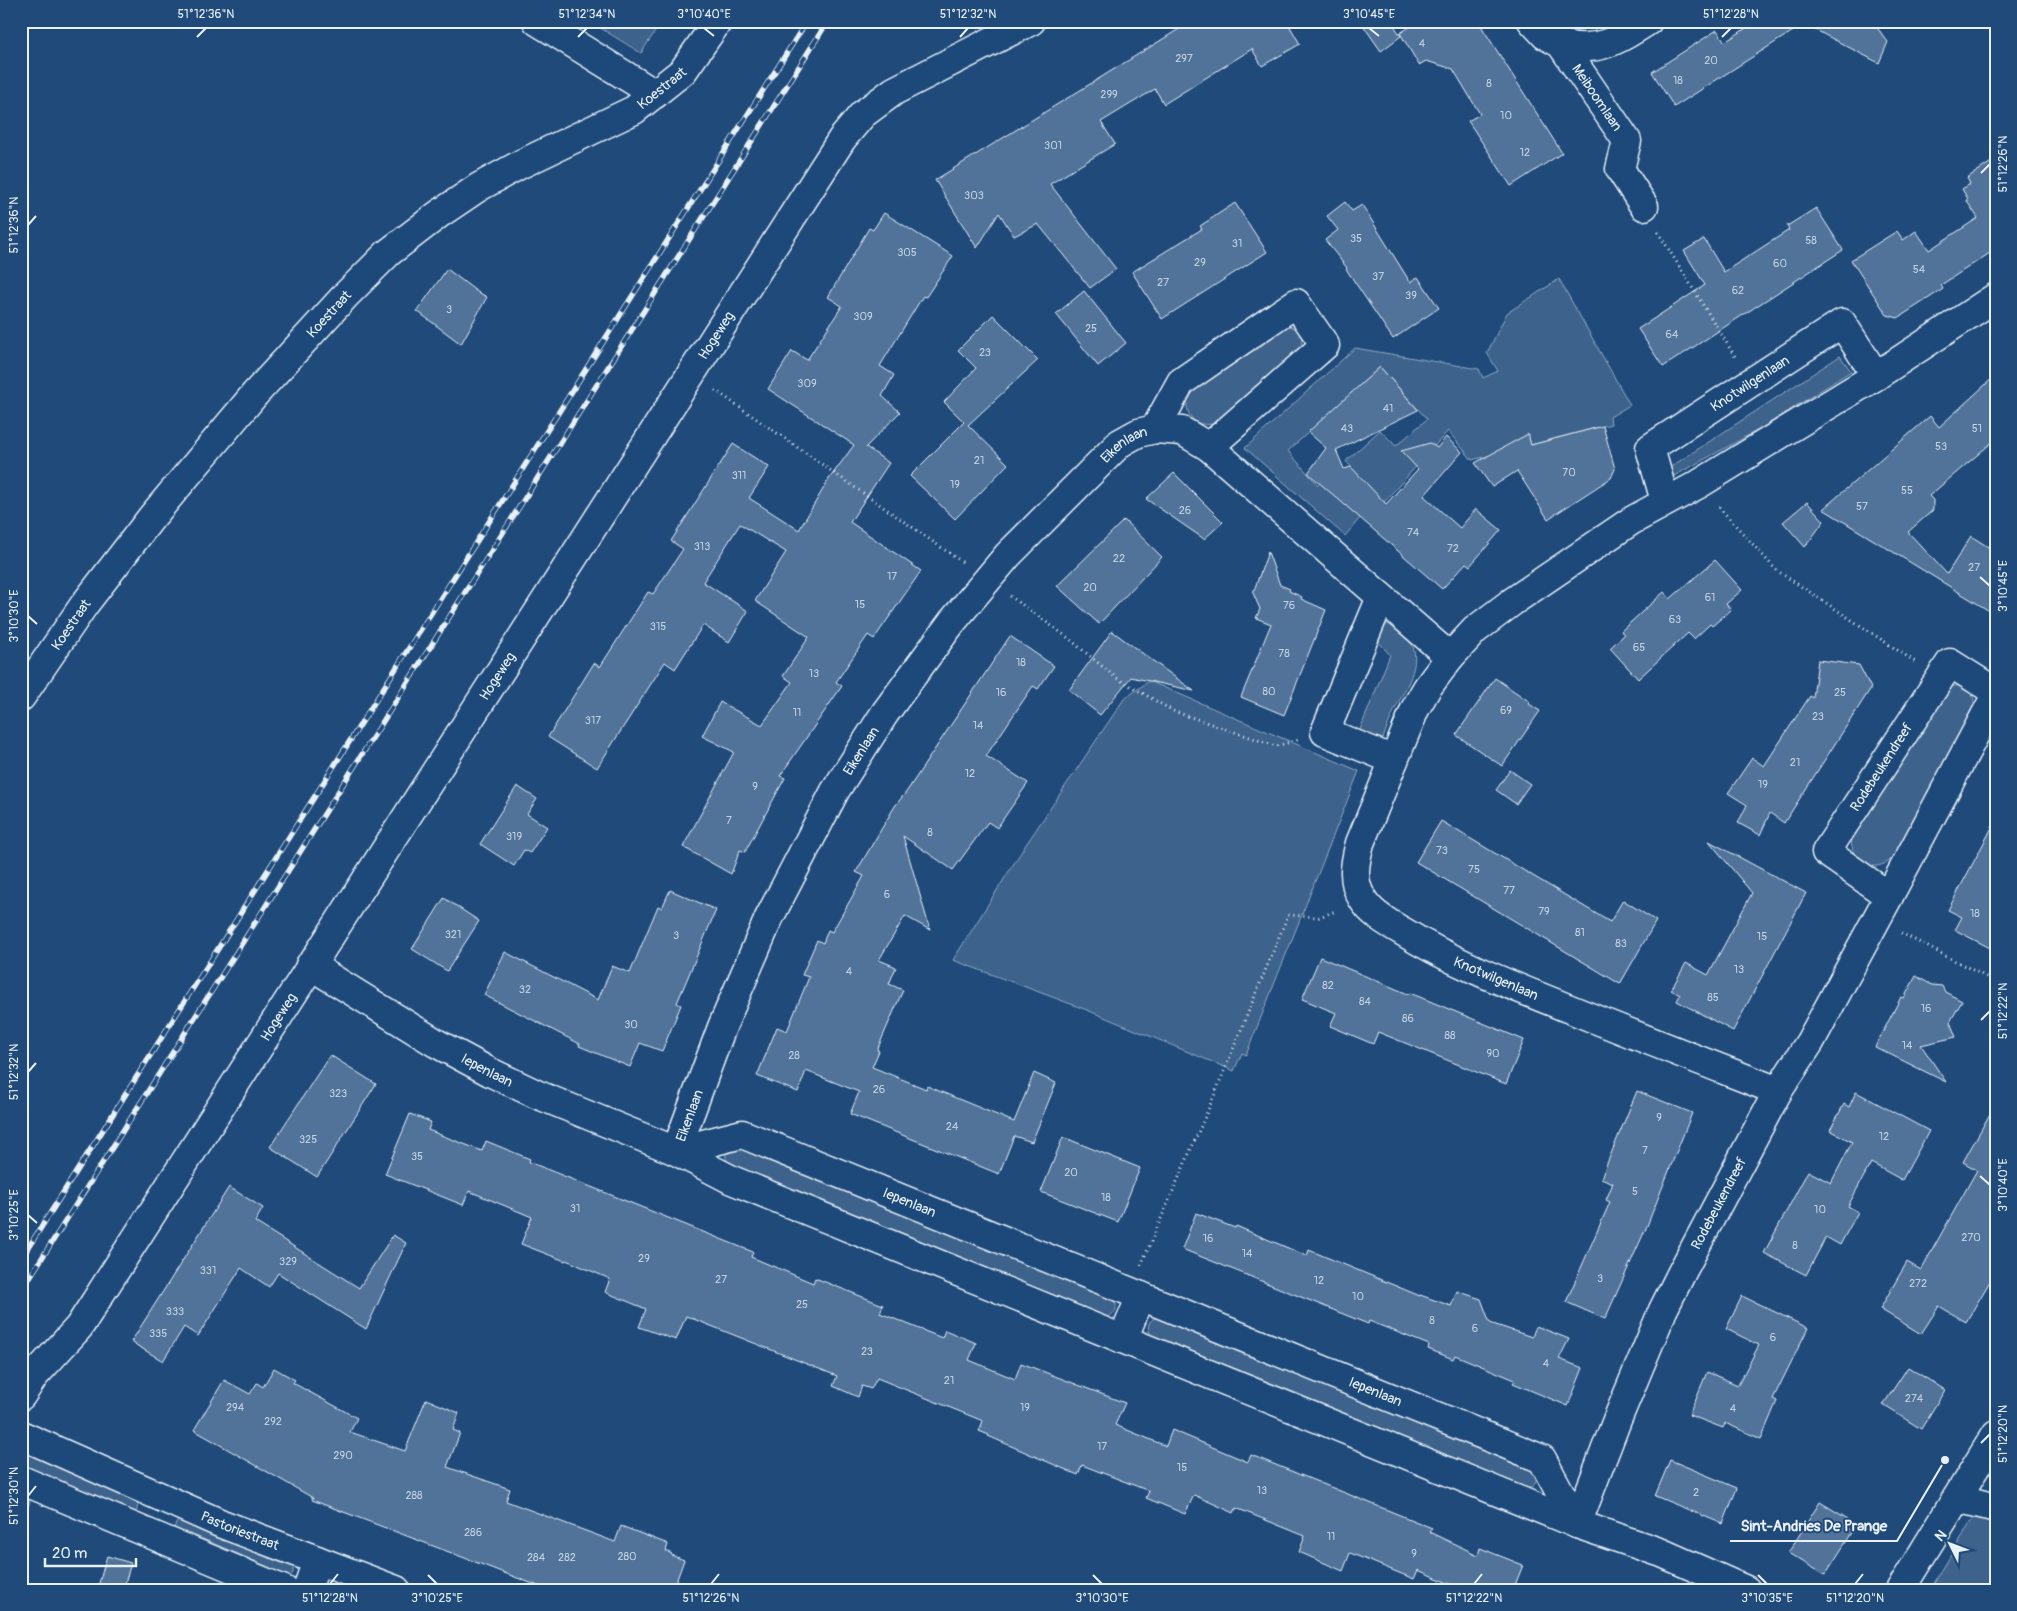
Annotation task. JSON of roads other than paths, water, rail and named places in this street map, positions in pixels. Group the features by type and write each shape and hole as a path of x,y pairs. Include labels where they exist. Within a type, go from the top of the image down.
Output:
{"street":[{"path":"537,21 655,94"},
{"name":"Koestraat","path":"21,697 84,605 152,518 255,394 346,295 388,253 439,214 479,187 521,164 634,110 683,71 718,21"},
{"name":"Hogeweg","path":"21,1396 35,1375 79,1327 702,358 830,155 852,125 863,114 894,91 1031,21"},
{"name":"Meiboomlaan","path":"1532,21 1545,35 1561,44 1588,48 1602,46 1622,38 1648,21"},
{"name":"Meiboomlaan","path":"1561,44 1627,142 1620,169 1644,206"},
{"name":"Knotwilgenlaan","path":"1778,1091 1473,969 1393,926 1372,911 1361,898 1354,876 1355,862 1360,843 1407,727 1427,688 1450,657 1475,630 1506,606 1631,521 1699,484 1876,376 1996,297"},
{"name":"Eikenlaan","path":"1155,429 1181,382 1296,303 1325,345 1209,447"},
{"name":"Knotwilgenlaan","path":"1665,501 1650,448 1842,322 1876,376"},
{"name":"Eikenlaan","path":"676,1150 722,1028 769,918 835,791 876,726 935,644 1008,555 1120,443 1138,433 1155,429 1182,431 1209,447 1381,597"},
{"path":"1394,760 1325,732 1381,597 1450,657"},
{"name":"Rodebeukendreef","path":"1577,1524 1617,1420 1663,1310 1778,1091 1810,1042 1890,896 1996,694 1950,663 1826,852 1890,896"},
{"name":"Iepenlaan","path":"310,965 436,1043 490,1072 536,1094 676,1150 732,1180 1577,1524 1662,1552 1746,1590"},
{"name":"Iepenlaan","path":"676,1150 742,1134 1542,1459 1577,1524"},
{"path":"1123,1339 1140,1296"},
{"path":"1900,1590 1996,1434"},
{"name":"Pastoriestraat","path":"21,1435 222,1524 396,1590"},
{"path":"21,1480 284,1590"},
{"path":"150,1534 163,1498"},
{"path":"1957,1498 1996,1508"},
{"path":"307,1590 317,1560"}],"railway":[{"path":"21,1259 807,21"},
{"path":"21,1291 828,21"}],"place":[{"name":"Sint-Andries De Prange","path":"1945,1460"}]}
